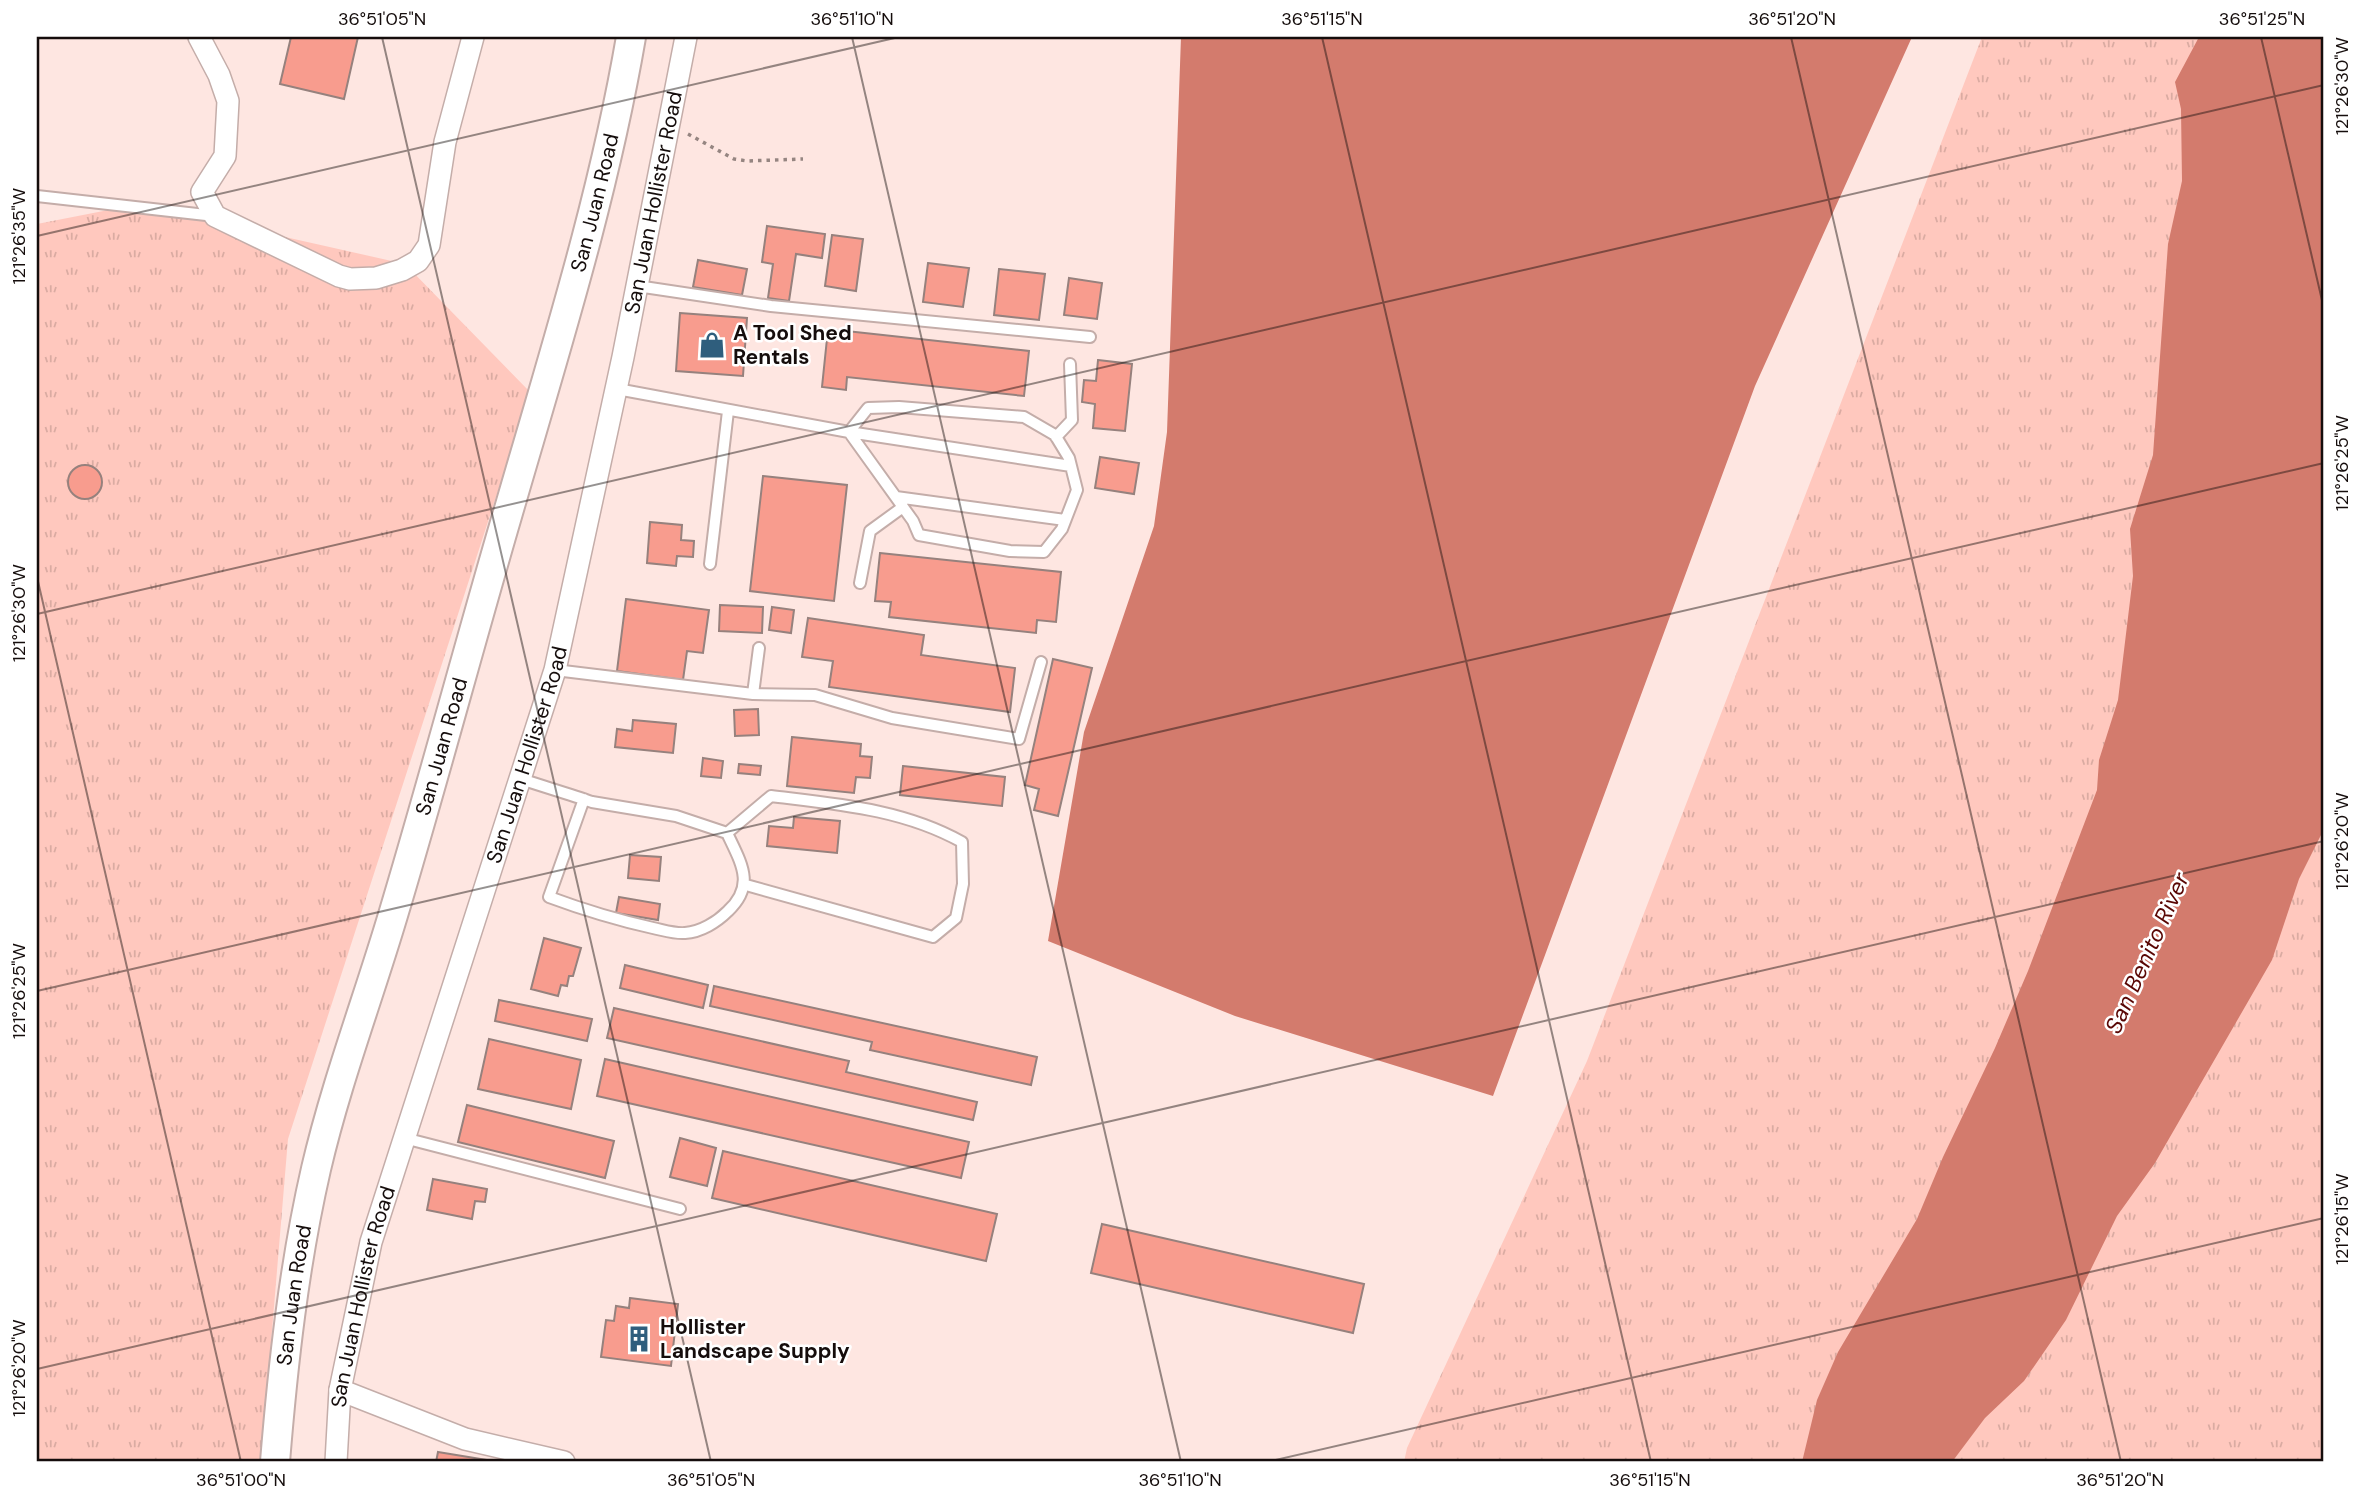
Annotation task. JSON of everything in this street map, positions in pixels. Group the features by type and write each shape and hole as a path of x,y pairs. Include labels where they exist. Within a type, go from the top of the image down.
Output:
{"main road":[{"name":"San Juan Road","path":"275,1462 290,1318 317,1167 565,324 617,119 631,37"}],"street":[{"path":"199,37 219,75 228,102 225,156 202,192 215,216 326,271 351,279 390,275 418,261 429,245 445,142 473,37"},
{"name":"San Juan Hollister Road","path":"336,1462 340,1390 371,1241 555,670 617,389 686,37"},
{"path":"340,1390 438,1431 564,1462"}],"lane":[{"path":"37,196 215,216"},
{"path":"637,286 771,306 1090,337"},
{"path":"1056,437 1072,420 1070,364"},
{"path":"617,389 849,432 1071,466"},
{"path":"899,407 1024,417 1056,437 1069,458 1077,490 1062,529 1044,552 1010,551 919,535 900,502 849,432 868,408 899,407"},
{"path":"710,565 728,411"},
{"path":"900,502 1065,520"},
{"path":"860,583 870,531 900,502"},
{"path":"753,694 758,648"},
{"path":"555,670 753,694 815,695 892,718 1019,739 1041,662"},
{"path":"521,779 584,799 676,816 727,833 746,885 737,903 721,918 697,931 683,934 608,918 549,897 584,799"},
{"path":"727,833 771,796 872,808 940,829 962,842 963,884 956,918 933,937 746,885"},
{"path":"404,1138 680,1209"}],"path":[{"path":"668,123 734,159 803,159"}],"green space":[{"path":"1982,37 2324,37 2324,1462 1404,1462 1407,1448 1587,1061"},
{"path":"139,204 405,264 530,392 288,1139 261,1462 37,1462 37,224"}],"water":[{"path":"1181,37 1912,37 1755,386 1493,1096 1235,1016 1048,941 1084,732 1154,526 1167,432"},
{"name":"San Benito River","path":"2199,37 2324,37 2324,829 2299,879 2272,960 2155,1163 2117,1216 2066,1320 2024,1381 1985,1418 1952,1462 1802,1462 1817,1400 1838,1352 1917,1219 2028,971 2097,790 2099,760 2118,700 2133,576 2130,529 2153,455 2168,244 2182,181 2181,109 2175,82"}],"building":[{"path":"291,37 358,37 344,99 280,84"},
{"path":"767,226 825,234 822,258 796,254 789,301 768,298 773,264 762,262"},
{"path":"832,235 863,239 856,291 825,286"},
{"path":"698,260 747,269 742,295 693,287"},
{"path":"928,263 969,268 963,307 923,302"},
{"path":"999,269 1045,274 1039,320 994,315"},
{"path":"1069,278 1102,283 1097,319 1064,315"},
{"name":"A Tool Shed Rentals","path":"680,313 747,318 743,376 676,371"},
{"path":"828,329 1029,351 1024,396 847,377 846,390 822,387"},
{"path":"1098,360 1132,364 1125,431 1093,428 1095,404 1082,402 1084,380 1096,381"},
{"path":"1100,457 1139,463 1134,494 1095,488"},
{"path":"85,465 97,470 102,482 97,494 85,499 73,494 68,482 73,470"},
{"path":"763,476 847,485 834,601 750,591"},
{"path":"650,522 682,525 681,540 694,541 693,557 677,556 676,566 647,563"},
{"path":"880,553 1061,572 1056,622 1037,620 1036,633 889,617 891,602 875,601"},
{"path":"626,599 709,610 703,653 687,651 683,680 617,671"},
{"path":"720,605 763,607 762,633 719,631"},
{"path":"772,607 794,610 791,633 769,630"},
{"path":"808,618 924,635 921,655 1015,668 1010,712 829,687 833,661 802,657"},
{"path":"1053,659 1092,668 1058,816 1034,810 1039,789 1025,785"},
{"path":"758,709 759,735 735,736 734,710"},
{"path":"633,720 676,724 673,753 615,747 617,729 632,731"},
{"path":"792,737 861,744 860,756 872,757 870,778 856,777 854,793 787,786"},
{"path":"703,758 723,761 721,778 701,776"},
{"path":"739,764 761,766 760,775 738,773"},
{"path":"903,766 1005,777 1002,806 900,795"},
{"path":"794,817 840,821 837,853 767,846 769,826 793,828"},
{"path":"630,855 661,857 659,881 628,878"},
{"path":"619,897 660,904 658,920 616,913"},
{"path":"544,938 581,948 573,976 569,976 567,986 561,985 558,996 531,989"},
{"path":"625,965 708,985 703,1008 620,988"},
{"path":"714,986 1037,1057 1031,1085 870,1050 872,1042 710,1006"},
{"path":"499,1000 592,1019 587,1041 495,1021"},
{"path":"614,1008 849,1061 846,1072 977,1102 973,1120 607,1038"},
{"path":"489,1039 581,1060 571,1109 478,1089"},
{"path":"605,1059 969,1142 961,1178 597,1096"},
{"path":"467,1105 614,1141 605,1178 458,1142"},
{"path":"680,1138 716,1148 707,1186 670,1177"},
{"path":"723,1151 997,1214 986,1261 712,1198"},
{"path":"433,1179 487,1189 485,1202 475,1201 472,1219 427,1210"},
{"path":"1102,1224 1364,1284 1353,1333 1091,1273"},
{"name":"Hollister Landscape Supply","path":"630,1298 678,1304 671,1366 601,1357 606,1320 614,1321 616,1306 629,1308"},
{"path":"438,1452 499,1462 436,1462"}],"place":[{"name":"A Tool Shed Rentals","path":"712,345"},
{"name":"Hollister Landscape Supply","path":"639,1339"}]}
